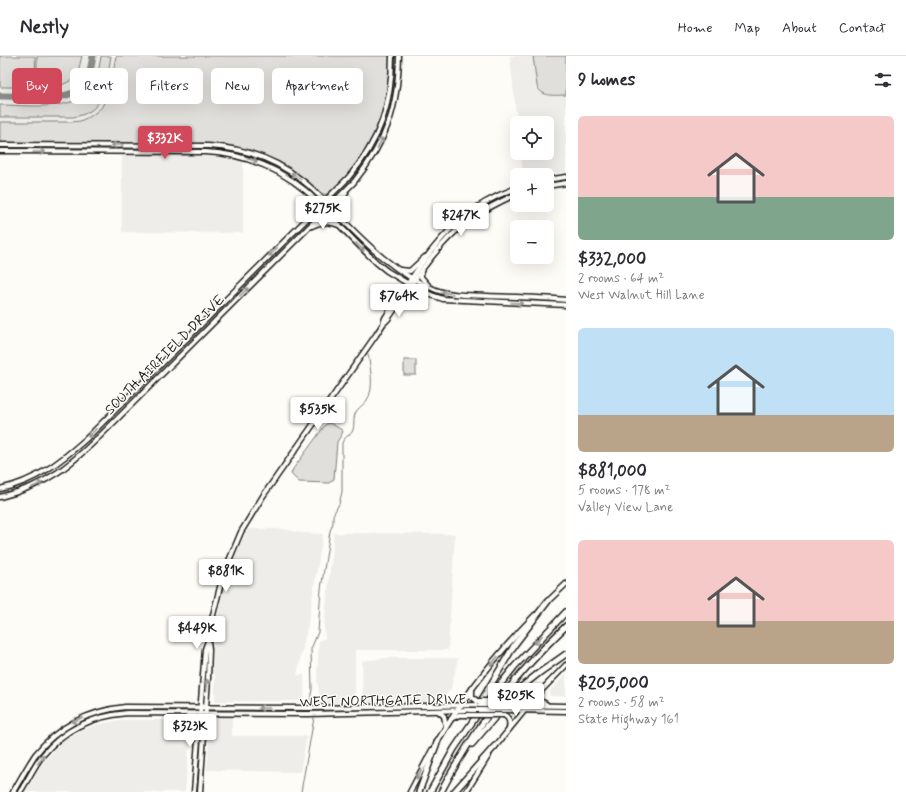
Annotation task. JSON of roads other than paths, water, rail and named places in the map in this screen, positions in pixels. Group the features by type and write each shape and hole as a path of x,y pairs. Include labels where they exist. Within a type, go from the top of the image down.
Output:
{"highway":[{"path":"430,792 515,644 548,601"},
{"path":"463,736 514,666 566,612"},
{"path":"441,792 482,723 510,686 566,626"},
{"path":"461,758 520,688 566,654"},
{"path":"420,792 438,740"},
{"path":"454,792 495,746"}],"main road":[{"name":"SOUTH AIRFIELD DRIVE","path":"0,489 25,481 64,459 348,178 363,159 374,140 385,114 390,88 392,56"},
{"path":"348,226 342,215 342,203 344,196 369,163 381,142 390,119 398,87 399,56"},
{"path":"0,145 212,146 255,154 285,168 303,181 326,201 348,226 383,259 399,270 433,289 443,293 461,295 566,300"},
{"path":"145,146 145,152"},
{"path":"236,155 238,150"},
{"path":"0,151 206,152 236,155 268,166 307,191 387,271 420,290 434,296 454,301 566,305"},
{"path":"363,159 369,163"},
{"path":"554,179 566,177"},
{"name":"SOUTH AIRFIELD DRIVE","path":"0,497 28,489 57,474 69,465 107,429 354,182"},
{"path":"554,185 566,182"},
{"path":"307,191 314,201 314,212"},
{"path":"383,324 385,318 410,285 428,256 443,238 466,215 510,191"},
{"path":"318,194 322,196 332,194"},
{"path":"414,279 442,244 456,231 490,207 510,197"},
{"path":"306,230 323,222 329,222 341,226"},
{"path":"399,270 412,269 423,258 428,256"},
{"path":"421,272 422,280 433,289"},
{"path":"194,792 203,707 202,691 205,649 223,575 241,532 263,496 388,319 410,285"},
{"path":"406,293 414,290 420,290"},
{"path":"101,424 107,429"},
{"path":"410,792 418,774 460,704 516,634 566,584"},
{"path":"203,707 207,698 208,641"},
{"path":"466,792 495,746 538,694 566,665"},
{"path":"473,687 471,692 472,697 477,701 526,700 538,694"},
{"path":"190,707 197,703 202,691"},
{"path":"538,694 540,701 551,705"},
{"path":"207,698 211,705 225,708"},
{"name":"WEST NORTHGATE DRIVE","path":"13,792 35,756 49,740 60,731 80,719 97,712 114,709 190,707 280,708 460,704 566,706"},
{"path":"280,708 280,714"},
{"path":"114,709 115,714"},
{"path":"437,710 444,716 446,727"},
{"name":"WEST NORTHGATE DRIVE","path":"20,792 42,756 60,738 83,724 115,714 280,714 437,710 566,711"},
{"path":"184,713 195,717 201,726 200,792"},
{"path":"201,726 210,717 216,714"},
{"path":"451,719 459,715 504,715 508,718 510,723 509,729"},
{"path":"18,783 24,786"}],"waterway":[{"path":"310,701 312,689 311,649 318,632 321,589 330,531 333,523 333,515 339,504 342,492 342,443 344,439 352,432 354,416 359,408 366,402 371,390 368,354"},
{"path":"301,792 314,718"}]}
